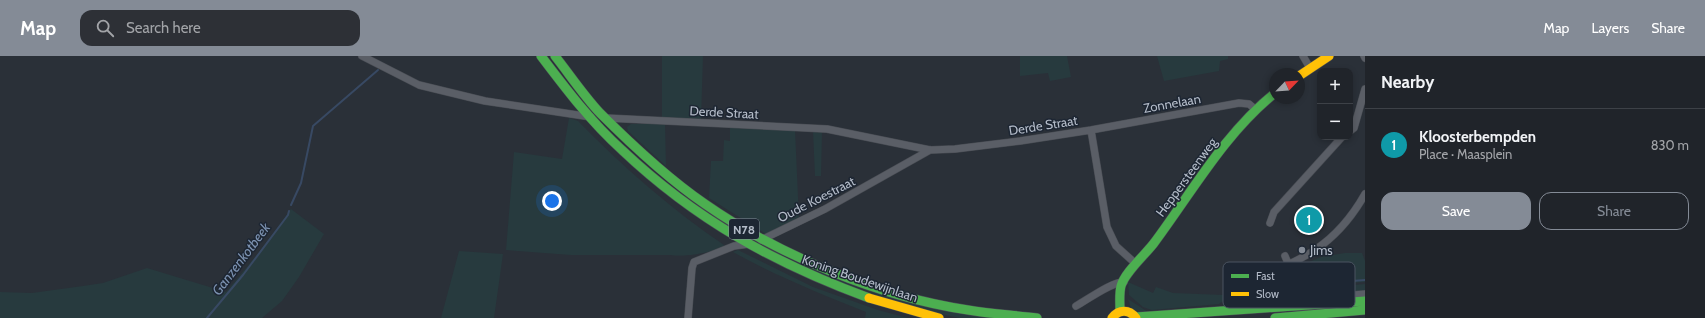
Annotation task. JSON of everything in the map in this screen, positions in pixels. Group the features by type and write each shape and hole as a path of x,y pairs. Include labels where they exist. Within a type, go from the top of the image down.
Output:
{"main road":[{"name":"Koning Boudewijnlaan","path":"541,56 588,117 620,149 656,181 713,223 747,244 790,267 827,283 886,304 939,318"},
{"name":"Koning Boudewijnlaan","path":"555,56 578,87 606,118 661,170 686,190 729,220 763,240 821,268 888,293 958,309 1015,317 1037,318"},
{"path":"1305,72 1329,56"},
{"name":"Heppersteenweg","path":"1120,311 1120,287 1128,274 1153,244 1232,134 1255,109 1269,98"},
{"path":"1124,282 1126,287 1127,303 1134,316"},
{"path":"1355,302 1365,301"},
{"path":"1112,318 1120,311 1134,316 1277,308"},
{"path":"1275,318 1365,310"}],"street":[{"name":"Derde Straat","path":"362,56 419,85 485,101 588,117 827,129 930,150 955,149 998,144 1091,130"},
{"path":"1303,56 1310,68"},
{"path":"1353,129 1365,89"},
{"name":"Zonnelaan","path":"1091,130 1240,103 1249,104 1255,109"},
{"path":"1091,130 1107,227 1116,246 1136,264"},
{"path":"1270,224 1274,212 1339,140"},
{"name":"Oude Koestraat","path":"688,318 692,268 694,262 734,246 763,240 825,209 930,150"},
{"path":"1298,262 1332,236 1351,216 1365,194"},
{"path":"1285,256 1287,262"},
{"path":"1076,306 1118,281 1124,282"},
{"path":"1355,295 1365,294"},
{"path":"1226,312 1233,308"}],"green space":[{"path":"662,56 703,56 701,120 662,119"},
{"path":"1020,56 1067,56 1071,77 1050,81 1048,73 1020,76"},
{"path":"1157,56 1228,56 1228,59 1220,61 1219,71 1164,81"},
{"path":"569,118 578,121 612,155 648,187 685,217 724,245 723,248 690,255 571,255 506,250 514,152 562,159"},
{"path":"631,124 665,124 666,166 628,131 627,127"},
{"path":"730,127 795,130 799,219 766,234 709,198 711,161 723,161 724,140 730,141"},
{"path":"813,131 822,132 821,176 815,176"},
{"path":"291,209 324,234 299,277 282,301 262,318 0,318 0,292 32,293 103,283 147,268 226,292 259,252"},
{"path":"761,245 789,257 998,318 960,318 925,311 809,272"},
{"path":"738,250 813,287 878,310 908,318 865,318 866,312 782,277 733,252"},
{"path":"459,251 503,254 494,318 441,318"},
{"path":"1345,253 1362,253 1365,261 1365,282 1355,283 1355,262 1309,262 1321,257"},
{"path":"1128,282 1153,293 1156,287 1173,293 1223,295 1223,301 1219,304 1152,310 1143,307 1129,295"},
{"path":"1365,284 1365,292 1355,293 1355,285"},
{"path":"1128,299 1148,312 1223,306 1143,316 1131,308"}],"waterway":[{"name":"Ganzenkotbeek","path":"291,205 301,183 313,126 378,70"},
{"name":"Ganzenkotbeek","path":"207,318 243,275 288,215 289,211"},
{"path":"1355,281 1365,280"}],"traffic: fast":[{"path":"541,56 589,117 622,150 678,198 738,237 769,254 801,270 869,298"},
{"path":"555,56 600,113 651,161 705,204 734,223 765,240 797,257 831,271 900,295 934,304 985,313 1037,318"},
{"path":"1120,311 1120,289 1127,275 1154,243 1210,164 1240,126 1269,98"},
{"path":"1355,302 1365,301"},
{"path":"1136,317 1265,308"},
{"path":"1275,318 1365,310"}],"traffic: slow":[{"path":"1305,72 1329,56"},
{"path":"869,298 939,318"},
{"path":"1112,318 1118,313 1124,311 1130,313 1136,318"}],"place":[{"name":"Kloosterbempden","path":"1309,220"},
{"name":"Jims","path":"1302,250"}]}
